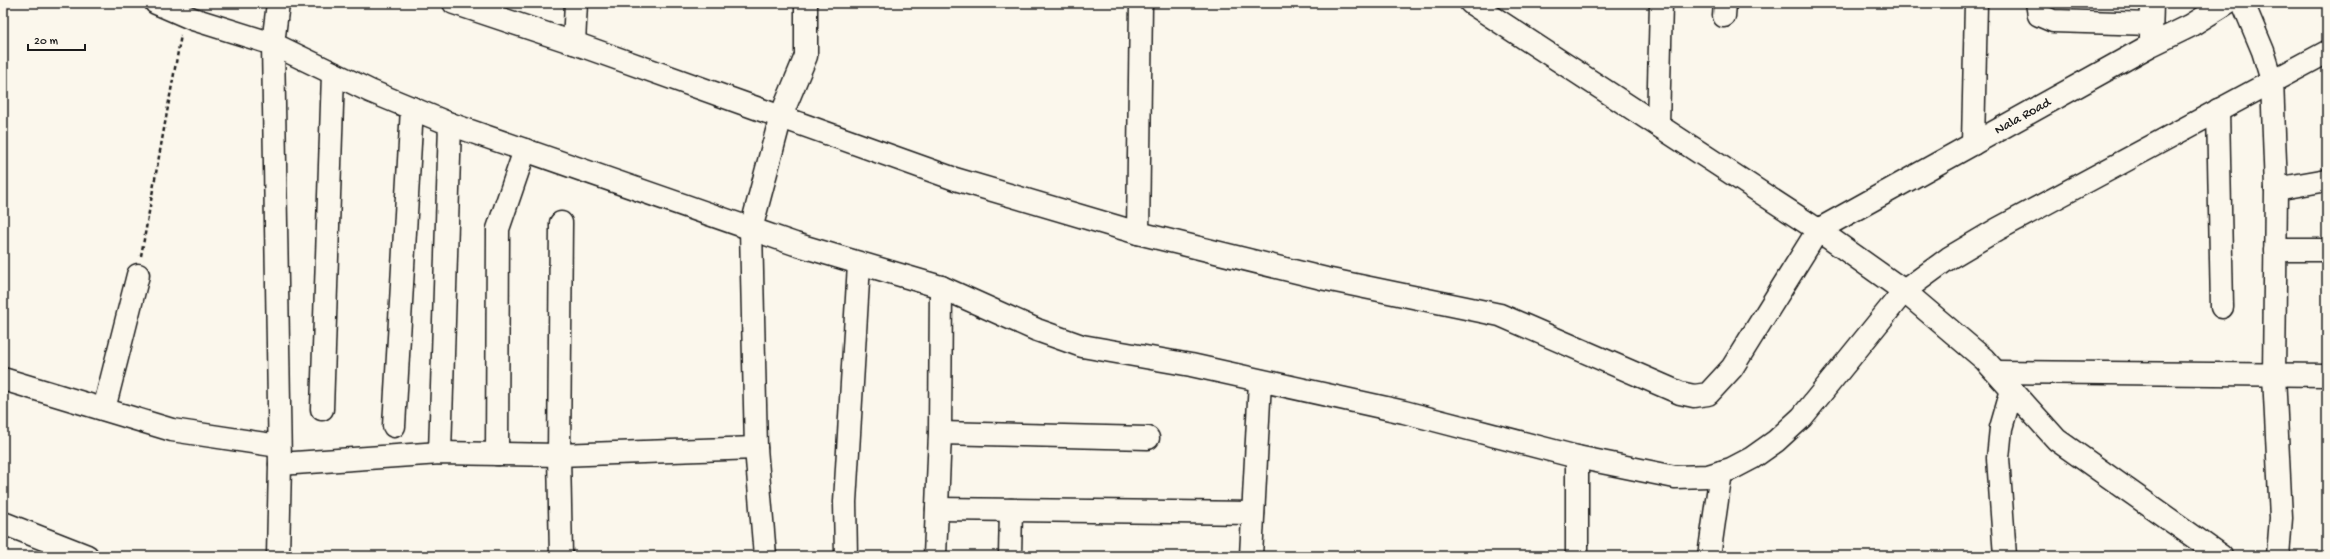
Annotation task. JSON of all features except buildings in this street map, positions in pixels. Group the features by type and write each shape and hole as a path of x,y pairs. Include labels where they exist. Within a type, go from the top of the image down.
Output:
{"street":[{"path":"156,3 185,15 273,44 333,74 450,124 751,229 859,264 941,287 1036,330 1082,346 1191,365 1404,412 1577,456 1675,477 1708,476 1721,472 1752,458 1776,441 1802,417 1899,288 1998,229 2272,80 2327,52"},
{"path":"278,3 273,44 280,455 278,556"},
{"path":"454,3 574,43 955,179 1138,233 1341,282 1500,315 1680,392 1694,396 1708,394 1732,368 1826,236"},
{"path":"574,43 576,3"},
{"path":"765,556 756,448 751,229 781,116 806,56 806,3"},
{"path":"1138,233 1141,3"},
{"path":"1471,3 1826,236 1899,288 1997,372 2041,425 2067,448 2221,556"},
{"path":"1658,125 1661,3"},
{"path":"1973,144 1976,3"},
{"path":"2037,3 2039,15 2053,21 2152,13 2151,45"},
{"path":"2238,5 2263,51 2272,80 2276,189 2274,375 2281,518 2278,556"},
{"name":"Nala Road","path":"1826,236 1973,144 2151,45 2238,5"},
{"path":"322,409 333,74"},
{"path":"394,426 412,108"},
{"path":"2218,110 2222,307"},
{"path":"440,453 450,124"},
{"path":"497,454 498,229 525,150"},
{"path":"2276,189 2327,180"},
{"path":"560,223 559,455 561,556"},
{"path":"2275,250 2327,250"},
{"path":"846,556 845,502 859,264"},
{"path":"104,409 138,275"},
{"path":"935,556 940,433 941,287"},
{"path":"1997,372 2327,375"},
{"path":"3,379 172,430 280,455 440,453 559,455 756,448"},
{"path":"1251,556 1260,381"},
{"path":"2005,556 1998,450 2001,428 2012,390"},
{"path":"940,433 1148,438"},
{"path":"1577,456 1577,556"},
{"path":"1709,556 1721,472"},
{"path":"937,509 1253,513"},
{"path":"1010,556 1011,510"},
{"path":"3,523 87,556"}],"path":[{"path":"138,275 185,15"}]}
